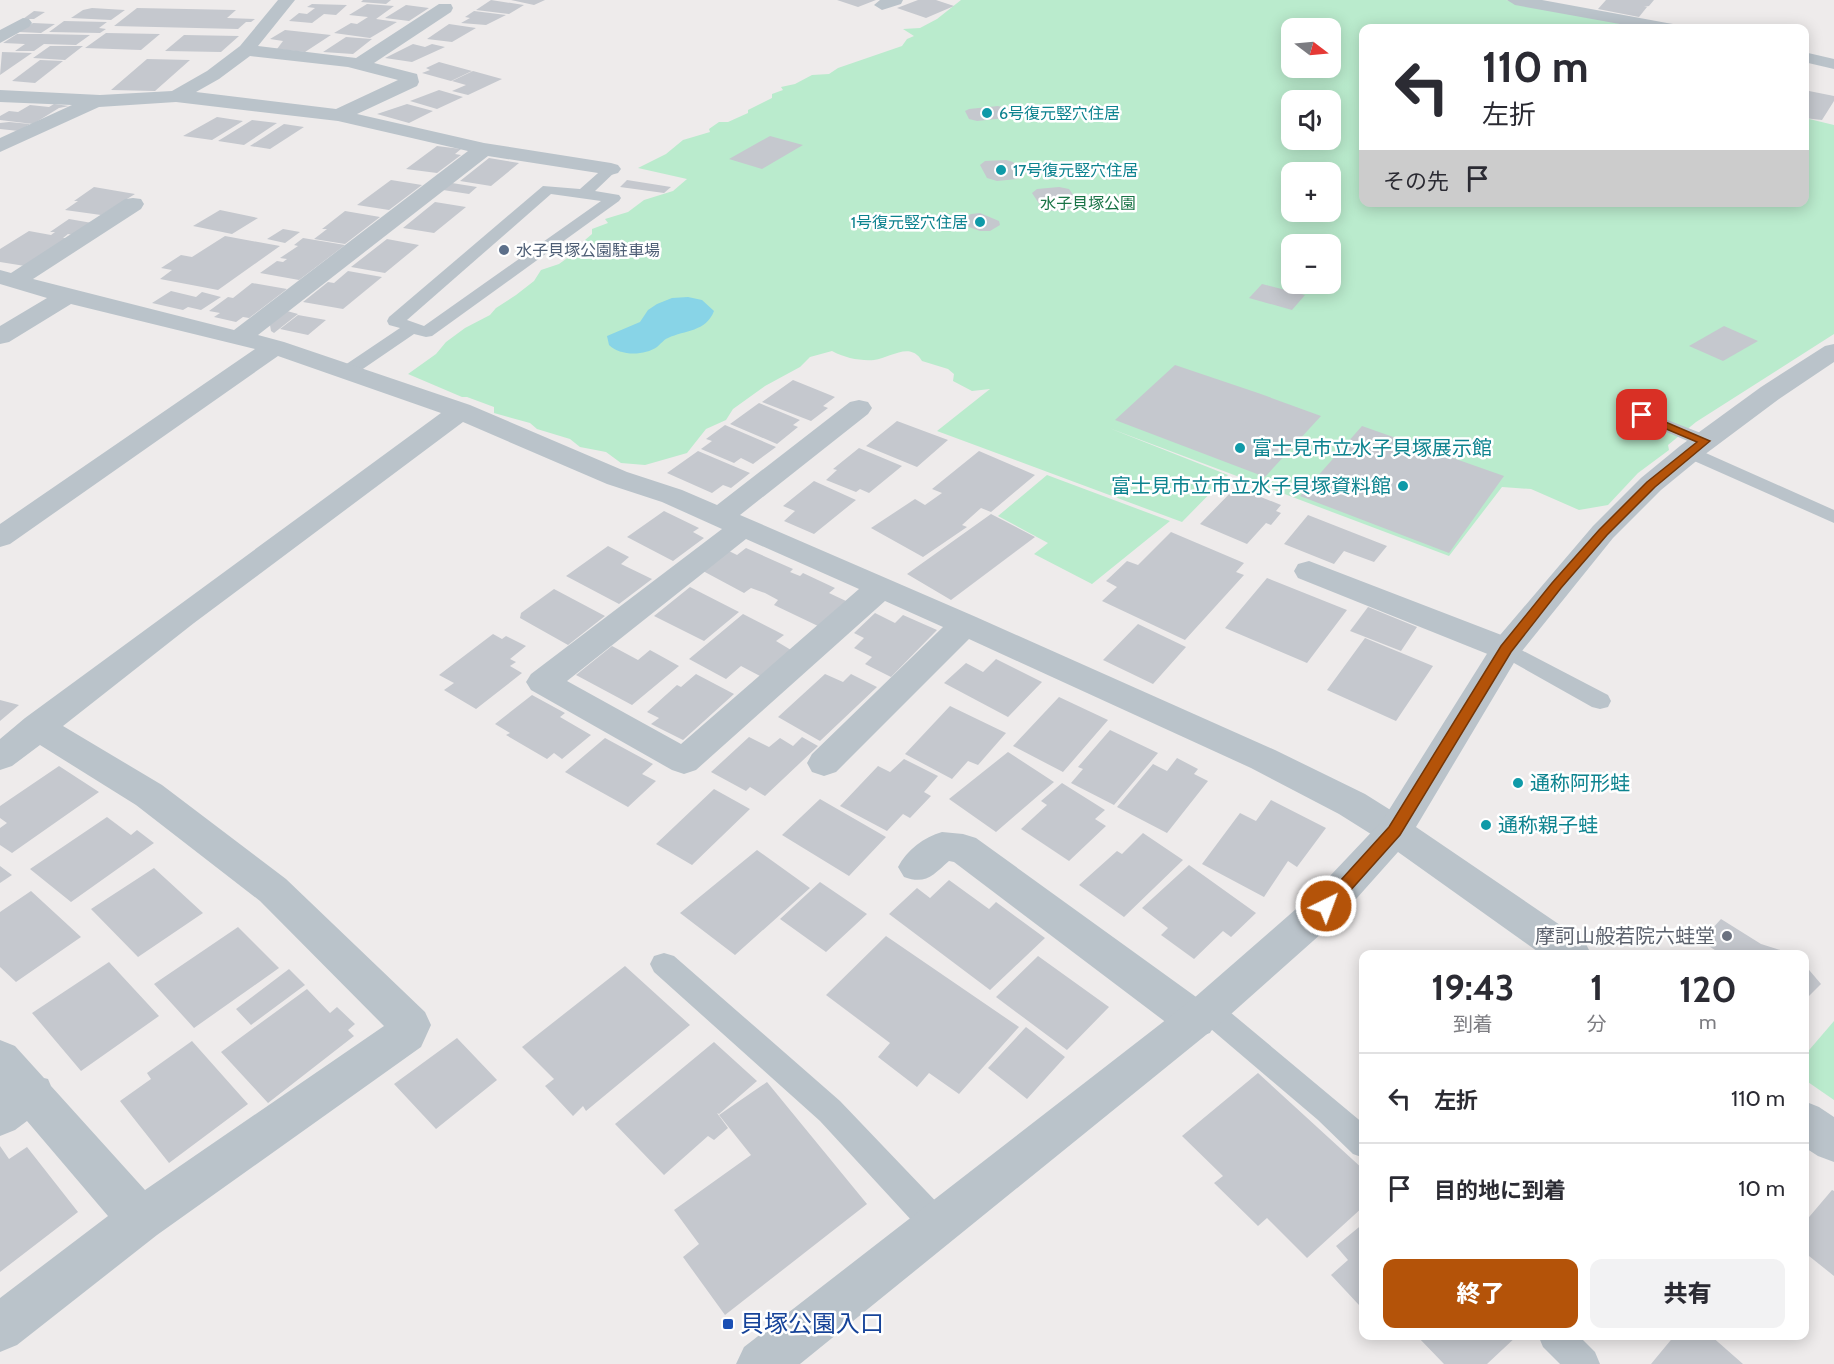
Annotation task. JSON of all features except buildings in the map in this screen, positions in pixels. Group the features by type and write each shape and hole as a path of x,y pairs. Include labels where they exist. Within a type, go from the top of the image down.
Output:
{"street":[{"path":"176,96 213,75 246,50 287,0"},
{"path":"1515,0 1644,24"},
{"path":"360,64 445,8"},
{"path":"0,38 23,23"},
{"path":"246,50 360,64 410,78 410,82 338,116"},
{"path":"1809,58 1834,64"},
{"path":"0,96 100,101 176,96 256,104 338,116 484,148 611,169"},
{"path":"0,146 39,126 100,101"},
{"path":"239,338 484,148"},
{"path":"7,279 133,204"},
{"path":"7,279 275,347 461,411 617,478 672,496 965,624 1263,759 1352,804 1395,831 1564,950"},
{"path":"0,337 67,296"},
{"path":"0,538 275,347"},
{"path":"761,1364 1201,1015 1326,906 1395,831 1506,649 1603,532 1651,484 1697,446 1770,393 1834,351"},
{"path":"859,408 731,522 543,682 684,761 881,587"},
{"path":"0,757 461,411"},
{"path":"1309,571 1506,649"},
{"path":"824,763 965,624"},
{"path":"0,1328 141,1219 406,1034 410,1025 273,890 149,795 37,727"},
{"path":"917,867 942,846 963,848 1201,1015"},
{"path":"0,1059 16,1105 141,1219"},
{"path":"1809,1124 1834,1142"}],"lane":[{"path":"583,194 611,169"},
{"path":"548,189 583,194 614,198 426,332 395,321 548,189"},
{"path":"348,371 413,327"},
{"path":"1642,415 1834,517"},
{"path":"1506,649 1600,700"},
{"path":"663,964 830,1111 936,1224"},
{"path":"1201,1015 1328,1110 1359,1139"},
{"path":"1560,1340 1583,1364"}],"green space":[{"name":"水子貝塚公園","path":"961,0 1506,0 1629,24 1359,24 1359,207 1809,207 1809,119 1834,125 1834,334 1696,422 1668,445 1669,450 1638,473 1608,505 1579,510 1531,489 1502,487 1449,556 1109,428 1228,475 1182,522 937,431 990,389 972,391 953,381 954,374 948,369 922,361 912,352 900,352 874,360 842,356 832,351 810,357 800,367 765,386 733,409 726,420 706,429 687,453 645,465 621,463 606,452 580,447 570,439 537,429 530,423 494,413 494,407 462,397 408,374 436,354 446,342 465,328 490,315 496,308 534,281 541,270 559,264 584,246 585,240 592,234 592,229 608,223 605,219 628,212 644,200 673,191 687,179 638,168 666,154 683,140 710,132 709,129 719,122 728,122 748,113 748,110 772,98 772,94 783,90 781,87 795,84 812,75 829,74 838,68 902,46 907,39 914,36 903,29 920,28 937,19"},
{"path":"1047,475 1170,521 1092,584 1034,554 1048,543 998,516"},
{"path":"1834,1021 1834,1100 1809,1083 1809,1050"}],"water":[{"path":"688,297 702,300 714,311 706,323 700,327 668,338 646,352 626,353 609,345 607,336 640,322 648,310 657,304 672,298"}],"place":[{"name":"6号復元竪穴住居","path":"987,113"},
{"name":"17号復元竪穴住居","path":"1001,170"},
{"name":"1号復元竪穴住居","path":"980,222"},
{"name":"水子貝塚公園駐車場","path":"504,250"},
{"name":"富士見市立水子貝塚展示館","path":"1240,448"},
{"name":"富士見市立市立水子貝塚資料館","path":"1403,486"},
{"name":"通称阿形蛙","path":"1518,783"},
{"name":"通称親子蛙","path":"1486,825"},
{"name":"摩訶山般若院六蛙堂","path":"1727,936"},
{"name":"貝塚公園入口","path":"728,1324"}],"route":[{"path":"1326,906 1395,831 1506,649 1557,586 1603,532 1651,484 1704,441 1642,415"}]}
